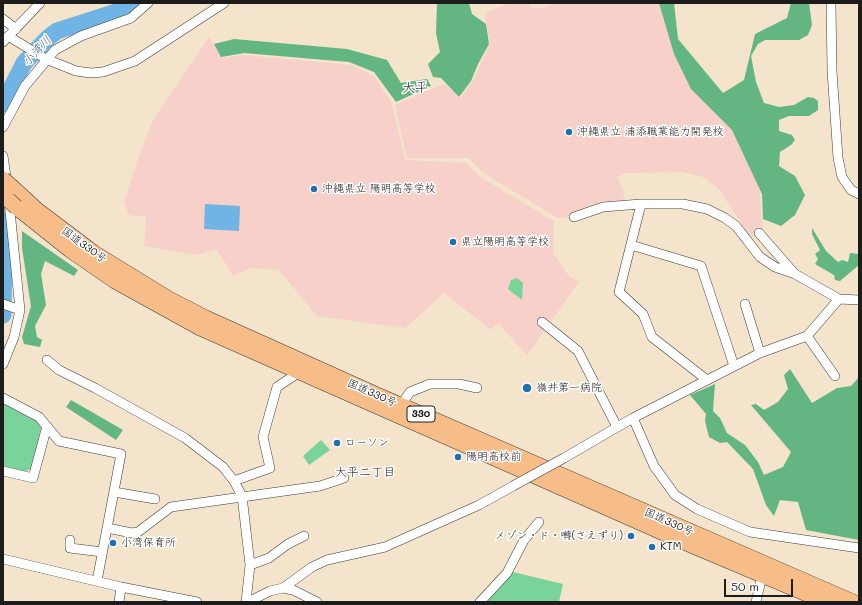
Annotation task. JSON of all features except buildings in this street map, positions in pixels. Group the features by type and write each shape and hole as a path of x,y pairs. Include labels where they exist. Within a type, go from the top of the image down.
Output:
{"highway":[{"name":"国道330号","path":"6,187 16,207 70,250 127,288 200,328 298,373 762,576 826,602"},
{"name":"国道330号","path":"6,187 94,253 169,298 243,336 853,602"}],"street":[{"path":"40,3 6,39 26,47 46,59 76,71 91,73 118,68 135,61 162,46 224,3"},
{"path":"3,127 25,86 55,50 81,36 131,18 148,3"},
{"path":"831,3 832,71 838,158 842,176 851,190 859,194"},
{"path":"3,19 16,29"},
{"path":"3,156 13,225 20,310 14,336 3,364"},
{"path":"574,217 603,207 641,204 683,204 707,209 725,218 736,226 760,257 775,267 795,274 839,299 859,300"},
{"path":"641,204 619,292 643,314 652,337 707,380"},
{"path":"759,233 795,274"},
{"path":"631,246 702,266 734,366"},
{"path":"247,602 270,591 283,588 312,567 327,560 385,547 479,505 632,418 760,353 807,336 839,299"},
{"path":"3,304 20,310"},
{"path":"745,304 760,353"},
{"path":"542,322 578,351 617,427"},
{"path":"807,336 835,376"},
{"path":"47,360 59,370 95,388 185,438 223,467 234,481 242,496 250,565 247,602"},
{"path":"234,481 270,468 263,436 277,386 298,373"},
{"path":"401,406 410,392 430,384 459,384 477,388"},
{"path":"3,398 39,417 59,441 121,454 97,581"},
{"path":"632,418 654,466 675,495 697,509 750,532 859,548"},
{"path":"3,472 32,478 47,426"},
{"path":"107,528 132,534 138,532 172,507 320,486 344,478"},
{"path":"114,492 155,499"},
{"path":"480,602 507,573 524,540 539,522"},
{"path":"250,565 269,558 288,544 304,536"},
{"path":"70,540 70,548 102,552"},
{"path":"3,559 121,587 197,602"},
{"path":"756,602 762,576"},
{"path":"120,602 121,587"},
{"path":"283,588 293,590 317,602"}],"shaded area":[{"name":"沖縄県立 浦添職業能力開発校","path":"509,3 529,3 532,8 538,9 555,3 668,3 681,54 758,164 762,228 751,238 719,189 703,177 682,172 626,173 617,177 623,190 624,202 604,204 565,218 558,218 482,172 469,158 407,158 395,105 444,84 460,98 473,81 490,44 485,13"},
{"name":"沖縄県立 陽明高等学校","path":"209,37 222,58 243,55 351,65 375,77 392,104 405,160 466,163 479,176 554,221 553,253 568,275 579,282 527,355 498,323 491,330 444,293 405,328 317,316 279,270 252,268 233,276 217,249 198,255 144,246 146,217 129,215 124,202 153,120"}],"green space":[{"path":"437,3 469,3 472,14 486,24 489,44 471,81 459,97 441,78 433,77 428,64 440,52 436,33"},
{"path":"659,3 674,3 678,39 723,93 744,80 755,34 787,18 791,3 809,3 812,25 808,35 799,40 765,40 758,44 751,56 756,82 764,103 779,107 794,105 808,97 814,98 818,101 818,110 809,116 789,116 779,120 779,131 792,135 795,140 791,145 780,152 779,166 795,176 805,195 795,215 781,226 763,219 762,194 732,130 691,89 674,54"},
{"path":"234,39 347,49 387,60 401,83 427,79 431,86 396,102 374,72 349,62 244,53 221,57 214,44"},
{"path":"812,228 826,251 838,262 842,260 848,262 850,253 859,254 859,265 840,281 835,280 834,275 815,264 818,259 815,254 820,250 812,234"},
{"path":"22,231 78,270 74,276 45,261 41,274 46,305 35,326 37,337 42,340 40,347 24,344 22,337 31,306 22,248"},
{"path":"517,278 523,283 522,300 508,289 511,280"},
{"path":"790,369 812,403 837,388 851,386 859,377 859,540 806,530 798,502 780,500 774,516 766,505 753,469 727,442 720,443 709,437 705,421 706,414 690,395 715,384 713,411 720,418 727,433 745,445 758,462 764,475 783,467 791,452 751,405 756,404 764,410 778,402 788,389 784,375"},
{"path":"71,400 123,430 116,440 66,407"},
{"path":"3,403 40,423 41,429 31,469 23,472 3,466"},
{"path":"321,440 330,450 309,465 303,456"},
{"path":"513,572 563,584 559,602 483,602"}],"water":[{"path":"205,204 240,206 239,231 204,229"}],"waterway":[{"name":"小湾川","path":"3,104 24,63 48,38 57,31 119,11 136,3"},
{"name":"小湾川","path":"3,215 3,315"}],"place":[{"name":"沖縄県立 浦添職業能力開発校","path":"569,132"},
{"name":"沖縄県立 陽明高等学校","path":"314,189"},
{"name":"県立陽明高等学校","path":"453,242"},
{"name":"嶺井第一病院","path":"527,388"},
{"name":"ローソン","path":"337,443"},
{"name":"陽明高校前","path":"458,457"},
{"name":"メゾン・ド・囀(さえずり)","path":"631,536"},
{"name":"小湾保育所","path":"113,543"},
{"name":"KTM","path":"652,547"}],"district":[{"name":"大平","path":"415,88"},
{"name":"大平二丁目","path":"365,472"}]}
